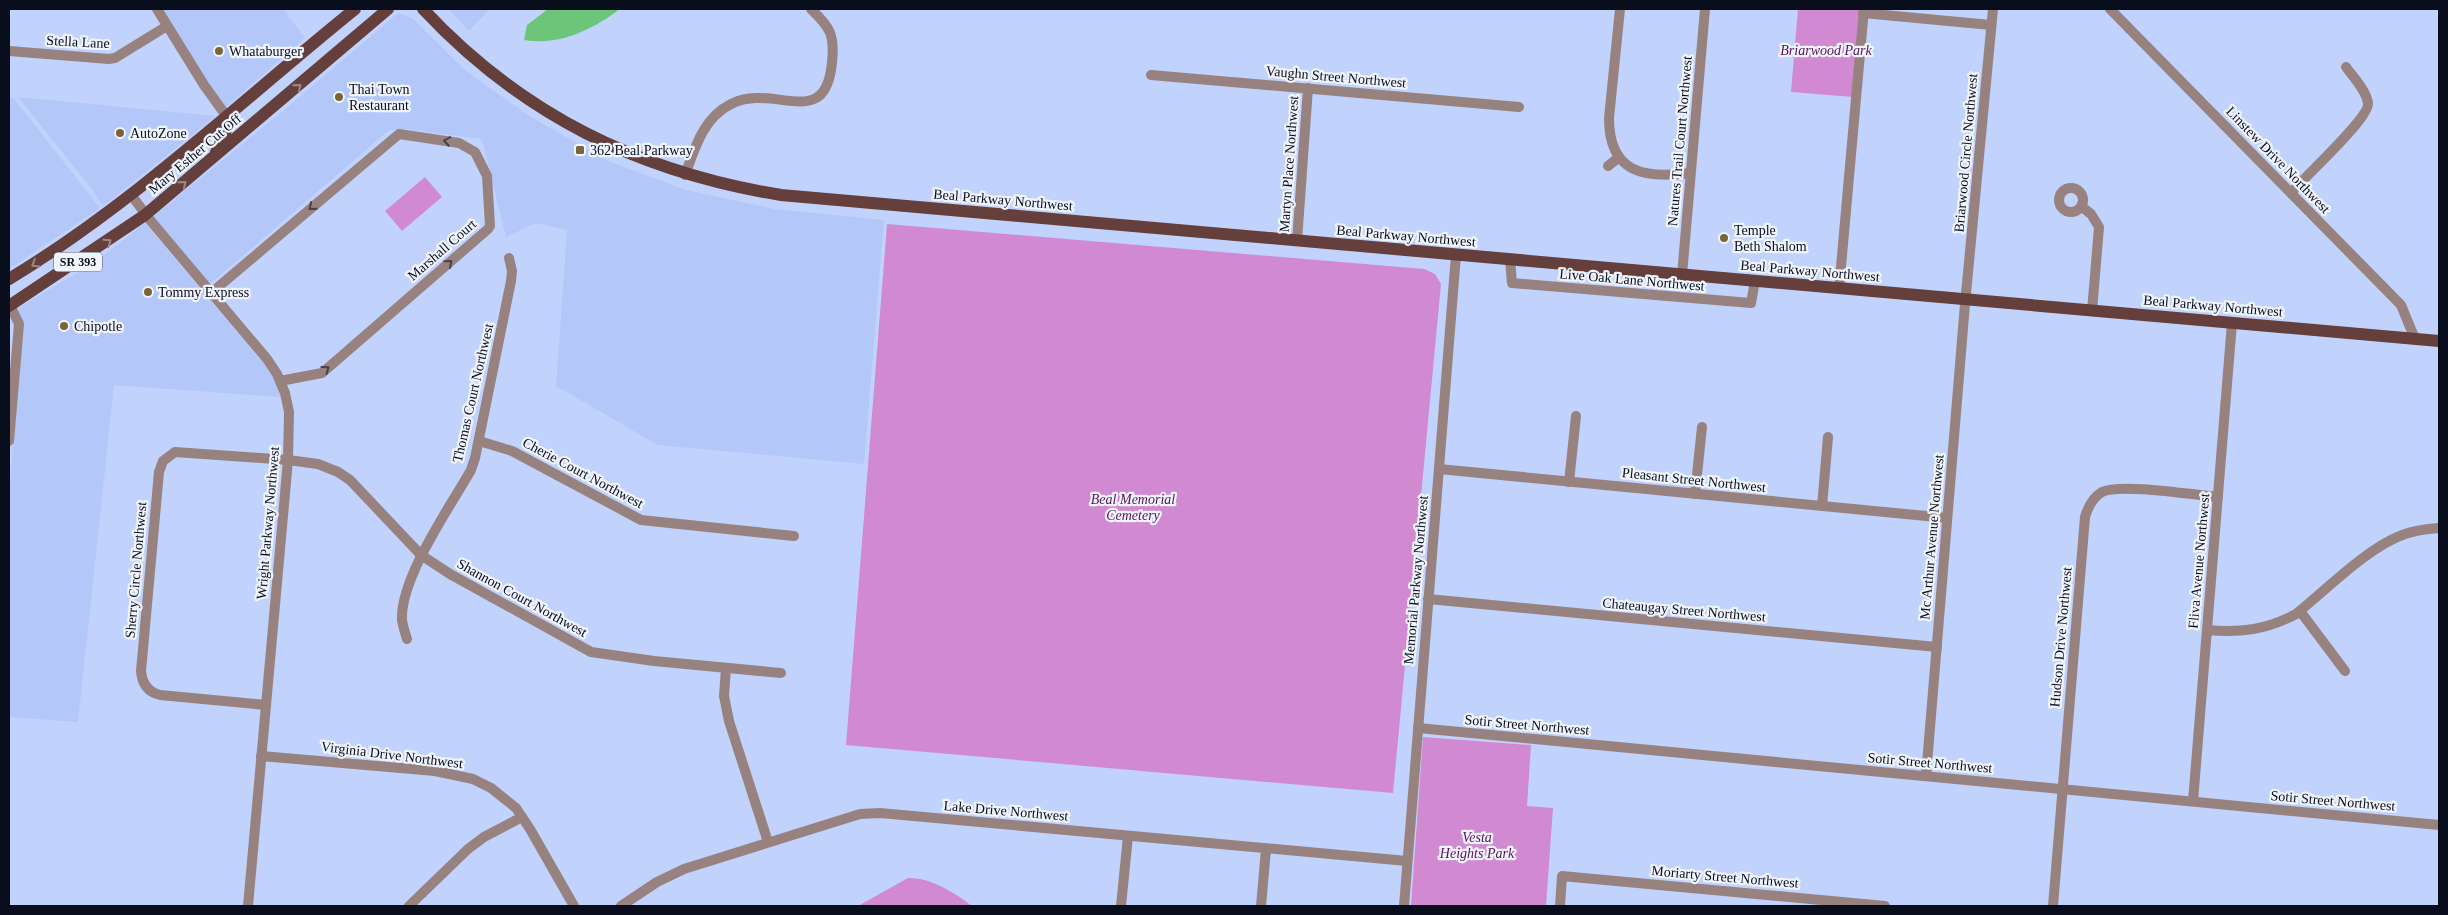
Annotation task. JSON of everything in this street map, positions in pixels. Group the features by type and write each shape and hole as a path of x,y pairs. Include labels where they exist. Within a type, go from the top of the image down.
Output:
{"main road":[{"name":"Mary Esther Cut Off","path":"9,279 64,244 132,196 355,9"},
{"name":"Mary Esther Cut Off","path":"9,305 146,215 388,9"},
{"name":"Beal Parkway Northwest","path":"423,9 476,61 539,107 587,134 685,175 737,188 781,195 2439,341"},
{"path":"210,160 224,139 228,126 228,117"}],"street":[{"path":"157,9 204,85 228,117"},
{"path":"685,175 705,127 713,116 730,104 758,98 807,101 820,97 826,90 831,76 833,40 824,22 811,9"},
{"path":"1620,9 1609,125 1611,143 1618,158 1624,164 1646,172 1669,175 1690,173"},
{"name":"Natures Trail Court Northwest","path":"1682,275 1705,9"},
{"name":"Briarwood Circle Northwest","path":"1967,300 1993,9"},
{"name":"Linstew Drive Northwest","path":"2110,9 2401,305 2416,339"},
{"path":"1839,288 1863,11 1991,25"},
{"name":"Stella Lane","path":"9,51 109,59 115,58 166,26"},
{"path":"2291,192 2351,131 2367,110 2368,103 2365,95 2346,67"},
{"name":"Vaughn Street Northwest","path":"1151,75 1519,106"},
{"name":"Martyn Place Northwest","path":"1297,241 1308,88"},
{"name":"Marshall Court","path":"211,293 399,134 459,143 475,152 486,176 490,226 488,229 322,373 280,381"},
{"path":"1608,166 1618,158"},
{"name":"Wright Parkway Northwest","path":"132,196 267,359 285,394 290,419 288,460 248,906"},
{"path":"2081,206 2091,214 2099,227 2092,311"},
{"name":"Memorial Parkway Northwest","path":"1404,906 1456,255"},
{"name":"Thomas Court Northwest","path":"406,639 402,620 405,595 421,555 471,470 479,441 511,281 512,271 508,258"},
{"name":"Live Oak Lane Northwest","path":"1510,260 1512,283 1751,303 1755,281"},
{"name":"Mc Arthur Avenue Northwest","path":"1926,776 1967,300"},
{"path":"9,305 19,324 9,441"},
{"name":"Fliva Avenue Northwest","path":"2193,801 2232,323"},
{"path":"1569,482 1576,416"},
{"path":"1695,494 1702,426"},
{"path":"1822,506 1828,437"},
{"name":"Cherie Court Northwest","path":"479,441 512,451 642,520 794,536"},
{"name":"Sherry Circle Northwest","path":"266,705 160,696 146,687 141,671 159,472 163,460 174,452 181,451 288,460"},
{"name":"Shannon Court Northwest","path":"288,460 318,464 338,472 350,480 421,555 450,574 591,652 603,656 781,672"},
{"name":"Pleasant Street Northwest","path":"1439,469 1948,518"},
{"name":"Hudson Drive Northwest","path":"2053,906 2084,517 2088,507 2095,497 2112,488 2218,497"},
{"path":"2207,630 2232,632 2260,629 2283,621 2300,611 2375,549 2390,540 2418,530 2439,528"},
{"name":"Chateaugay Street Northwest","path":"1428,600 1937,647"},
{"path":"2300,611 2345,671"},
{"path":"726,668 724,696 729,721 768,842"},
{"name":"Sotir Street Northwest","path":"1418,728 2439,825"},
{"name":"Virginia Drive Northwest","path":"262,756 459,775 491,788 516,808 574,906"},
{"name":"Lake Drive Northwest","path":"621,906 672,874 852,816 880,813 1407,861"},
{"path":"409,906 468,849 484,837 522,817"},
{"path":"1121,906 1128,836"},
{"path":"1261,906 1266,848"},
{"name":"Moriarty Street Northwest","path":"1560,906 1562,876 1885,906"}],"shaded area":[{"path":"162,9 283,9 305,38 226,107 207,81"},
{"path":"448,9 490,9 469,31"},
{"path":"548,9 620,9 598,24 575,35 550,41 524,40 527,25"},
{"path":"398,13 412,18 466,71 531,117 608,161 686,190 774,209 884,220 864,464 658,445 556,386 567,230 536,223 506,237 482,139 406,129 389,130 210,284 153,217 283,111"},
{"path":"18,97 216,116 103,206 92,189"},
{"path":"9,98 13,98 100,208 9,269"},
{"path":"145,223 263,363 273,377 281,397 114,385 78,722 9,717 9,493 24,324 18,308 91,265"}],"green space":[{"name":"Briarwood Park","path":"1798,9 1860,9 1853,97 1791,92"},
{"path":"425,177 442,197 402,231 385,211"},
{"name":"Beal Memorial Cemetery","path":"887,224 1424,269 1435,274 1441,284 1393,793 846,745"},
{"name":"Vesta Heights Park","path":"1423,737 1531,745 1527,806 1553,808 1546,906 1411,906"},
{"path":"908,878 916,878 933,883 950,891 972,906 858,906"}],"place":[{"name":"Whataburger","path":"219,51"},
{"name":"Thai Town Restaurant","path":"339,97"},
{"name":"AutoZone","path":"120,133"},
{"name":"362 Beal Parkway","path":"580,150"},
{"name":"Temple Beth Shalom","path":"1724,238"},
{"name":"Tommy Express","path":"148,292"},
{"name":"Chipotle","path":"64,326"}]}
